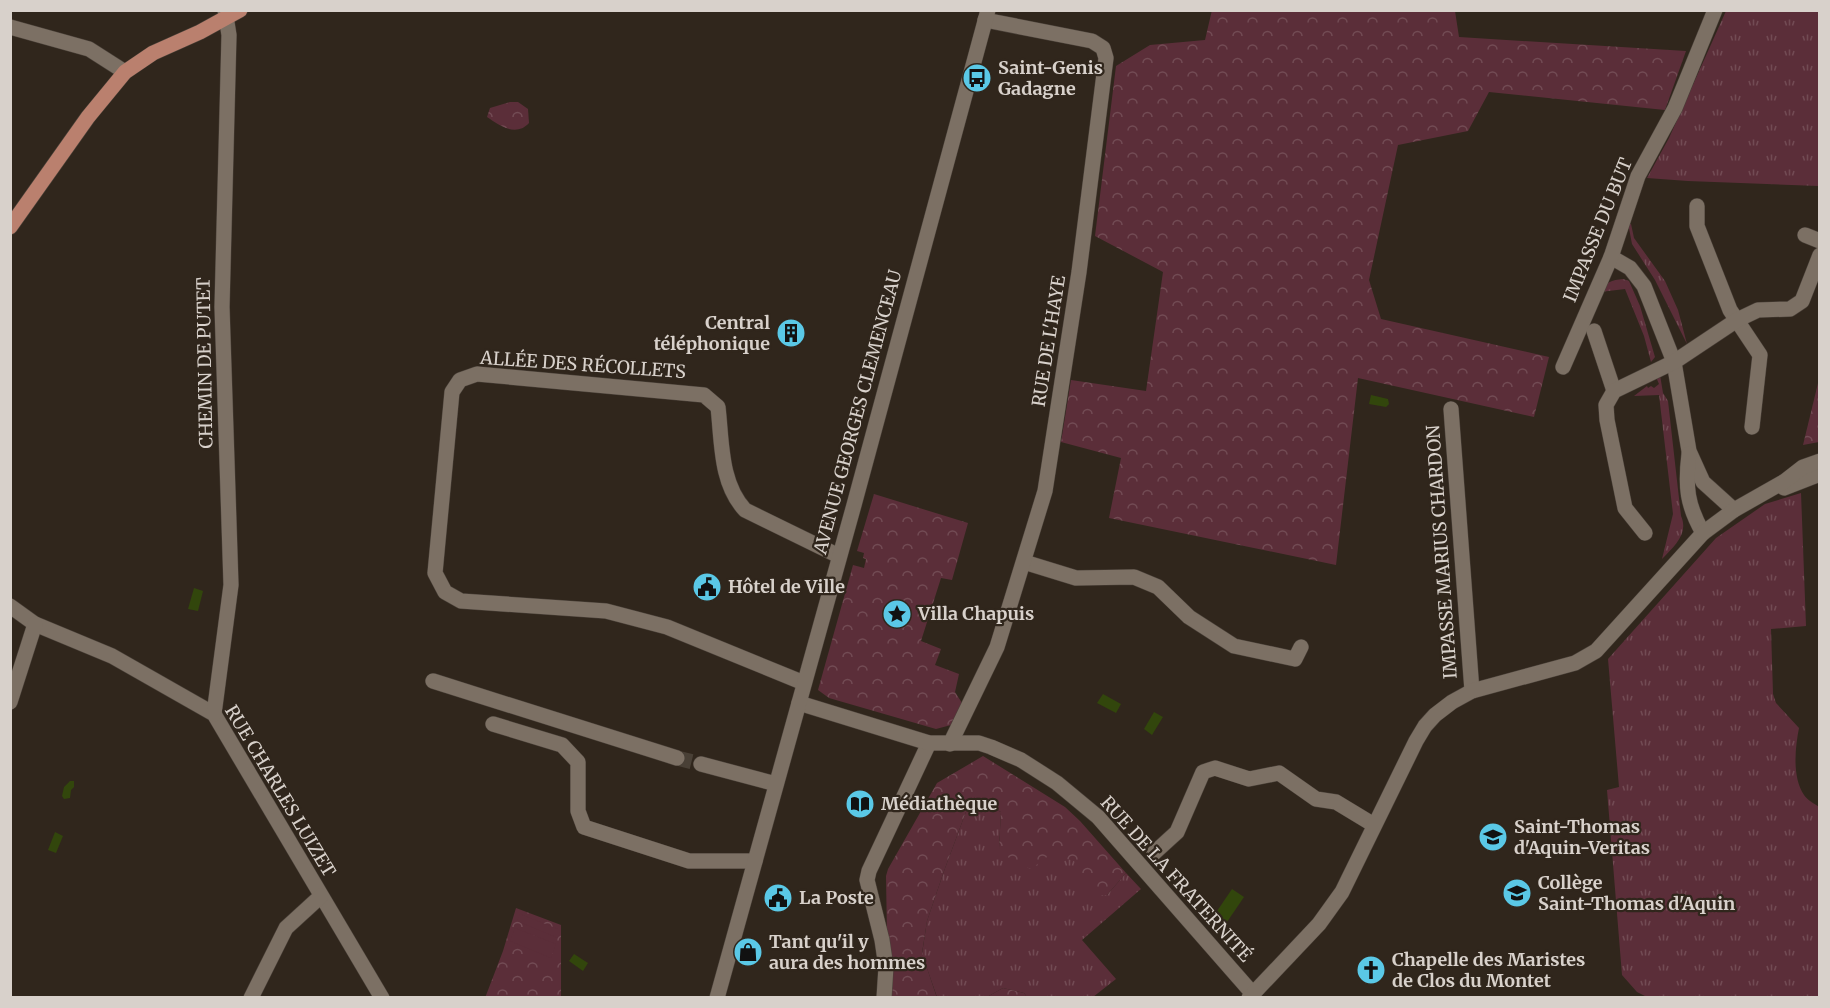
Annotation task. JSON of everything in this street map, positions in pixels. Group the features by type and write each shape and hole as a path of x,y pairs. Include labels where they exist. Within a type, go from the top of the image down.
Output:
{"main road":[{"path":"10,227 88,117 125,72 153,53 192,36 225,14 240,10"}],"street":[{"name":"IMPASSE DU BUT","path":"1563,366 1611,257 1638,176 1675,108 1715,10"},
{"name":"CHEMIN DE PUTET","path":"214,714 231,585 222,307 229,35 225,14"},
{"name":"AVENUE GEORGES CLEMENCEAU","path":"717,998 986,15"},
{"name":"RUE DE L'HAYE","path":"950,744 997,647 1045,491 1079,272 1106,58 1102,48 1092,41 986,15"},
{"path":"10,27 89,49 125,72"},
{"path":"1697,206 1697,226 1730,310 1760,355 1752,427"},
{"path":"1645,533 1625,508 1607,420 1606,405 1614,391 1674,363 1737,320 1758,310 1790,309 1802,301 1820,255"},
{"path":"1611,257 1630,268 1644,286 1674,363 1689,451 1703,482 1734,510"},
{"path":"1594,331 1614,391"},
{"name":"ALLÉE DES RÉCOLLETS","path":"804,683 667,627 606,611 461,601 445,592 435,573 452,392 460,380 477,374 704,395 718,407 725,470 737,501 745,510 839,556"},
{"name":"IMPASSE MARIUS CHARDON","path":"1451,409 1472,692"},
{"path":"1689,451 1686,479 1689,506 1703,533"},
{"path":"1251,996 1332,909 1425,726 1435,715 1452,702 1472,692 1575,663 1596,651 1703,533 1734,510 1764,494 1803,467 1820,460"},
{"path":"1764,494 1820,474"},
{"path":"1024,562 1076,578 1134,577 1158,587 1189,616 1233,646 1295,659 1301,647"},
{"name":"RUE CHARLES LUIZET","path":"10,606 35,624 112,656 214,714 382,998"},
{"path":"10,702 35,624"},
{"path":"433,681 677,758"},
{"name":"RUE DE LA FRATERNITÉ","path":"799,703 930,743 979,743 1021,760 1058,783 1098,817 1251,996"},
{"path":"492,724 562,745 578,762 578,811 584,827 689,861 755,861"},
{"path":"884,998 886,968 882,940 867,880 930,743"},
{"path":"701,764 776,784"},
{"path":"1154,853 1177,832 1203,772 1215,768 1249,779 1279,773 1316,799 1336,802 1374,825"},
{"path":"251,998 286,928 321,896"}],"green space":[{"path":"1212,10 1455,11 1459,37 1686,51 1665,110 1489,92 1468,131 1398,145 1369,280 1381,319 1549,357 1534,417 1358,378 1336,565 1109,518 1121,458 1061,442 1071,380 1146,391 1163,272 1095,236 1116,66 1150,45 1205,40"},
{"path":"1726,11 1819,11 1819,186 1647,178 1669,138"},
{"path":"518,102 528,109 529,123 524,127 508,129 487,117 490,108"},
{"path":"1628,223 1631,224 1634,238 1665,281 1678,310 1687,344 1655,280 1632,244"},
{"path":"1623,279 1629,281 1640,306 1655,357 1651,362 1644,336 1625,289 1600,292 1609,282"},
{"path":"1660,375 1663,393 1668,401 1683,522 1682,534 1662,559 1673,514 1659,395 1634,396 1647,386 1654,388 1659,384 1656,377"},
{"path":"1819,379 1819,442 1803,445"},
{"path":"1801,493 1806,626 1771,629 1773,694 1776,703 1799,728 1796,771 1800,788 1805,797 1819,807 1819,997 1647,997 1637,992 1622,975 1607,790 1619,787 1608,659 1716,538 1765,504"},
{"path":"874,494 968,523 952,580 941,578 921,641 941,649 935,665 959,674 955,692 962,703 951,725 936,729 829,698 818,690 853,565 864,568 866,559 863,558 864,553 857,551"},
{"path":"983,756 1065,807 1126,873 1107,895 1092,895 1079,884 1080,867 1073,860 1047,857 1031,869 1013,862 999,848 1001,812 982,802 967,809 927,921 922,953 937,998 888,997 886,876 888,869 937,783"},
{"path":"981,802 1001,812 999,848 1073,859 1107,895 1126,873 1141,889 1082,940 1116,979 1093,997 1027,997 1024,993 1003,988 987,997 937,997 922,954 927,921 967,809"},
{"path":"516,908 561,925 561,996 564,997 485,998"},
{"path":"520,914 558,929 558,938 517,921"},
{"path":"515,928 556,944 551,958 510,941"},
{"path":"1003,988 1024,993 1027,997 987,997"}],"shaded area":[{"path":"1371,395 1388,399 1389,404 1386,407 1369,404"},
{"path":"194,588 203,591 198,611 188,609"},
{"path":"1103,694 1121,704 1116,713 1097,703"},
{"path":"1154,712 1163,717 1152,735 1144,729"},
{"path":"70,781 74,781 74,787 70,798 64,799 62,796 64,787"},
{"path":"55,832 63,836 56,853 48,850"},
{"path":"1232,889 1244,897 1227,922 1215,914"},
{"path":"574,954 588,963 583,971 569,961"}],"tunnel":[{"path":"677,758 701,764"}],"place":[{"name":"Saint-Genis Gadagne","path":"977,78"},
{"name":"Central téléphonique","path":"791,333"},
{"name":"Hôtel de Ville","path":"707,587"},
{"name":"Villa Chapuis","path":"897,614"},
{"name":"Médiathèque","path":"860,804"},
{"name":"Saint-Thomas d'Aquin-Veritas","path":"1493,837"},
{"name":"Collège Saint-Thomas d'Aquin","path":"1517,893"},
{"name":"La Poste","path":"778,898"},
{"name":"Tant qu'il y aura des hommes","path":"748,952"},
{"name":"Chapelle des Maristes de Clos du Montet","path":"1371,970"}]}
